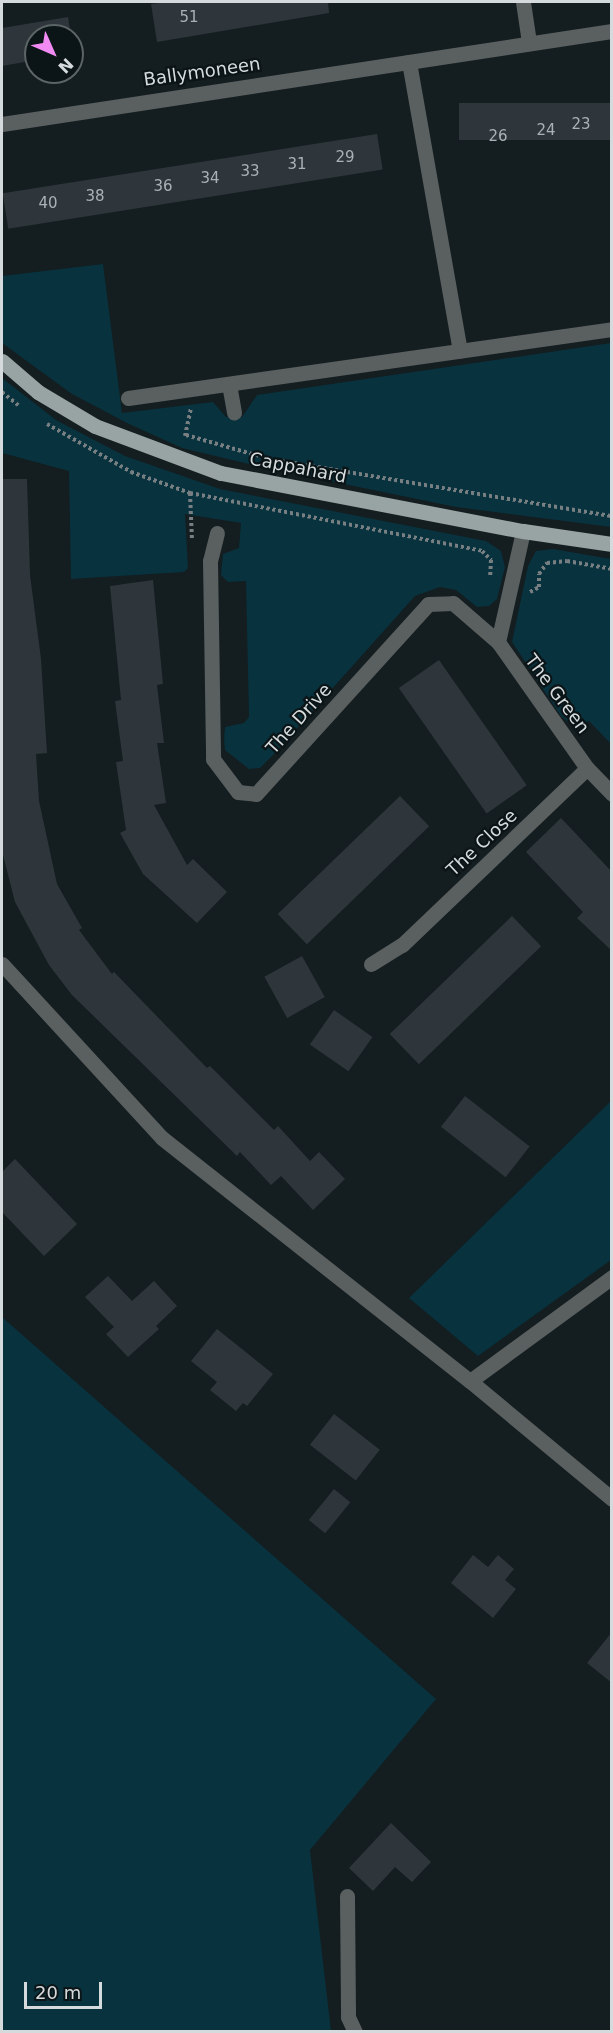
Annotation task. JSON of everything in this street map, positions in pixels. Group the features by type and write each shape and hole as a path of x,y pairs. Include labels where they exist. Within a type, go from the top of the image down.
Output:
{"main road":[{"name":"Cappahard","path":"2,361 38,392 95,426 174,457 221,472 523,531 612,544"}],"street":[{"path":"523,2 529,42"},
{"name":"Ballymoneen","path":"2,124 612,31"},
{"path":"409,62 460,351"},
{"path":"128,398 612,329"},
{"path":"229,384 234,413"},
{"path":"498,642 523,531"},
{"name":"The Drive","path":"217,533 210,561 210,730 213,759 238,792 256,794 428,604 453,603 498,642"},
{"name":"The Green","path":"498,642 587,768"},
{"path":"587,768 612,794"},
{"name":"The Close","path":"371,964 402,945 587,768"},
{"path":"2,964 162,1138 470,1381 612,1499"},
{"path":"470,1381 612,1277"},
{"path":"347,1896 348,2017 355,2031"}],"path":[{"path":"174,457 186,435 192,389"},
{"path":"186,435 264,458 612,516"}],"shaded area":[{"path":"103,264 122,413 213,402 226,417 242,417 257,395 611,343 611,527 456,507 261,467 182,448 127,423 72,394 2,343 2,276"},
{"path":"2,378 56,420 125,456 220,489 486,541 501,551 505,567 497,599 489,606 477,607 456,590 440,587 415,596 272,756 260,768 249,769 225,750 224,739 225,727 244,723 249,717 246,581 228,582 221,575 223,554 239,548 241,523 185,514 188,568 184,572 71,579 69,471 2,453"},
{"path":"553,549 611,559 611,744 589,721 573,726 561,716 512,642 528,566 536,551"},
{"path":"611,1101 611,1260 478,1356 409,1298"},
{"path":"2,1317 436,1699 310,1850 331,2031 2,2031"}],"building":[{"path":"165,2 328,2 329,13 157,42 151,4"},
{"path":"68,17 69,24 26,24"},
{"path":"24,24 24,62 2,66 2,28"},
{"path":"459,103 612,103 612,140 459,140"},
{"path":"377,134 383,170 8,229 3,193"},
{"path":"2,479 27,479 30,575 41,659 47,753 36,754 39,801 57,884 82,928 79,930 112,974 114,972 207,1068 210,1066 274,1130 278,1126 310,1161 319,1152 345,1179 313,1210 281,1176 271,1185 240,1152 237,1156 72,995 49,965 15,902 2,851"},
{"path":"153,580 163,684 157,685 164,743 157,743 166,803 154,805 187,865 193,859 227,892 197,923 143,874 120,833 126,830 116,762 123,761 115,701 121,700 110,586"},
{"path":"439,660 527,785 487,813 399,688"},
{"path":"400,796 429,826 307,944 278,914"},
{"path":"561,818 612,872 612,951 577,918 583,912 526,852"},
{"path":"512,916 541,946 419,1064 390,1034"},
{"path":"302,956 325,997 287,1018 264,977"},
{"path":"334,1010 373,1037 348,1071 310,1044"},
{"path":"465,1096 530,1146 506,1177 441,1127"},
{"path":"15,1159 77,1224 44,1256 2,1212 2,1172"},
{"path":"108,1276 132,1301 154,1281 177,1306 156,1326 159,1329 128,1357 106,1334 114,1327 85,1297"},
{"path":"217,1329 273,1374 247,1406 243,1403 236,1411 210,1390 217,1382 191,1361"},
{"path":"334,1414 380,1450 356,1480 310,1445"},
{"path":"334,1489 350,1502 325,1533 309,1520"},
{"path":"473,1555 488,1567 498,1555 514,1569 505,1580 516,1589 493,1618 451,1583"},
{"path":"612,1632 612,1683 587,1663"},
{"path":"391,1823 431,1862 412,1882 395,1867 373,1891 349,1868"}]}
